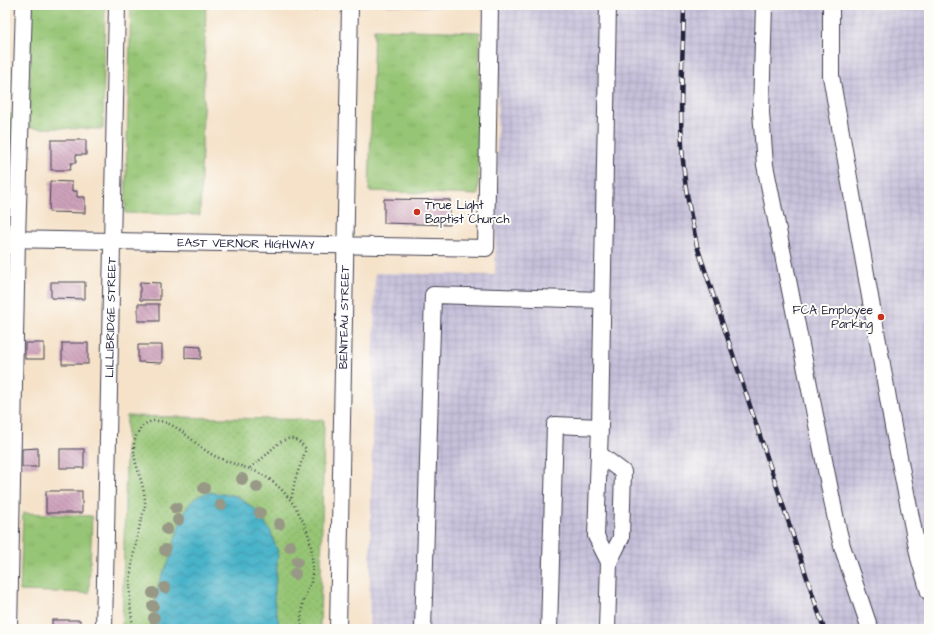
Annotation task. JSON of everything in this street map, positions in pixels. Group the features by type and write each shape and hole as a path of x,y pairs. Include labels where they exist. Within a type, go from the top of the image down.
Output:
{"street":[{"path":"10,629 11,239 24,5"},
{"name":"LILLIBRIDGE STREET","path":"104,629 117,5"},
{"name":"BENITEAU STREET","path":"338,629 350,5"},
{"name":"EAST VERNOR HIGHWAY","path":"11,239 486,248 490,5"},
{"path":"608,5 600,427 596,536 609,562"},
{"path":"764,5 761,112 765,165 840,539 870,629"},
{"path":"832,5 831,76 894,432 915,536 929,592"},
{"path":"423,629 433,295 602,300"},
{"path":"549,629 555,425 600,427"},
{"path":"599,454 623,472 621,538 609,562 607,629"}],"path":[{"path":"134,629 132,620 130,577 145,503 143,488 134,453 136,436 144,425 153,420 168,423 182,430 204,450 213,455 263,474 291,500 299,512 310,540 312,560 312,581 304,598 301,615 301,629"},
{"path":"249,468 265,455 273,446 286,439 296,439 306,449 295,480 291,500"}],"shaded area":[{"path":"499,5 929,5 929,629 369,629 375,273 495,275"}],"green space":[{"path":"31,5 105,5 103,129 29,128"},
{"path":"131,5 206,5 200,215 125,213"},
{"path":"374,29 480,32 478,195 369,191"},
{"path":"5,114 14,114 12,216 5,216"},
{"path":"5,260 10,260 10,324 5,324"},
{"path":"127,416 324,420 320,629 122,629"},
{"path":"23,513 92,516 89,593 20,591"}],"water":[{"path":"208,492 237,496 256,510 271,532 278,553 274,600 280,629 158,629 156,610 157,590 170,558 180,522 190,503 198,496"}],"building":[{"path":"317,5 317,10 239,6"},
{"path":"432,5 432,7 385,6"},
{"path":"51,140 86,140 86,155 76,155 76,163 71,163 70,170 51,170"},
{"path":"50,181 72,182 72,191 77,191 77,197 85,197 85,213 49,212"},
{"name":"True Light Baptist Church","path":"384,199 450,200 450,225 384,223"},
{"path":"51,282 85,282 85,299 51,298"},
{"path":"140,282 160,283 160,300 140,300"},
{"path":"138,304 159,304 159,321 138,321"},
{"path":"25,343 44,343 44,359 25,359"},
{"path":"62,343 88,343 88,364 62,364"},
{"path":"138,345 162,345 162,363 138,362"},
{"path":"185,346 201,347 201,359 185,358"},
{"path":"38,448 38,467 22,467 22,449"},
{"path":"60,449 84,449 84,468 60,468"},
{"path":"46,491 82,491 82,513 46,513"},
{"path":"52,620 80,620 80,629 52,629"}],"railway":[{"path":"684,5 681,88 682,151 686,190 697,246 824,629"}],"place":[{"name":"True Light Baptist Church","path":"417,212"},
{"name":"FCA Employee Parking","path":"881,317"}]}
